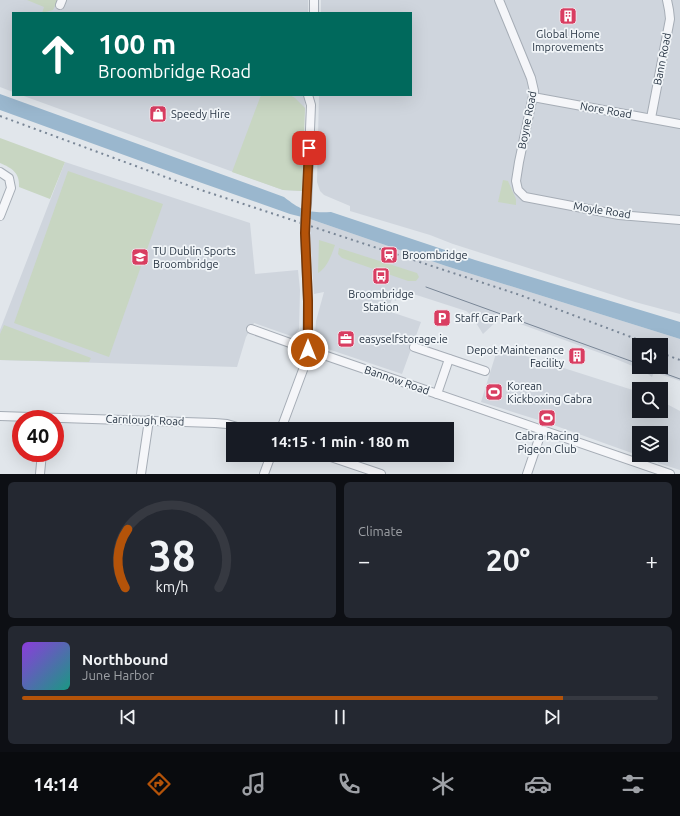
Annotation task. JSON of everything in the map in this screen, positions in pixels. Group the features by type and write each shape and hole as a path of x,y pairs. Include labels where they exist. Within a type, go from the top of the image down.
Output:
{"street":[{"path":"314,0 314,12"},
{"name":"Boyne Road","path":"499,0 532,78 534,91 516,181 518,190 525,197"},
{"name":"Bann Road","path":"651,118 670,19 667,0"},
{"path":"285,422 304,369 308,350 305,235 308,203 311,105 308,96"},
{"name":"Nore Road","path":"533,97 680,124"},
{"path":"0,172 9,178 11,184 0,216"},
{"name":"Moyle Road","path":"525,197 619,215 680,220"},
{"name":"Bannow Road","path":"251,328 308,350 670,474"},
{"path":"414,347 485,370"},
{"path":"437,394 449,359"},
{"name":"Carnlough Road","path":"0,416 12,417"},
{"name":"Carnlough Road","path":"64,418 150,420 226,424"},
{"path":"141,474 150,420"},
{"path":"527,474 542,430"},
{"path":"40,474 41,462"},
{"path":"264,474 268,462"},
{"path":"343,462 368,472 381,474"}],"shaded area":[{"path":"0,0 308,0 308,12 12,12 12,92 0,87"},
{"path":"321,0 680,0 680,314 635,302 453,244 430,235 350,211 350,206 324,195 320,191 317,182 319,96 412,96 412,12 321,12"},
{"path":"24,96 305,96 302,191 283,190"},
{"name":"TU Dublin Sports Broombridge","path":"65,162 250,223 255,274 298,270 300,290 299,329 296,334 291,336 254,323 246,337 237,367 0,360 0,330"},
{"path":"310,219 446,266 680,339 680,381 660,374 668,374 668,338 632,338 632,366 501,317 483,334 471,315 466,311 401,290 396,301 392,299 388,311 421,322 402,374 328,349 319,344 315,335 316,321 324,292 314,294"},
{"path":"498,347 632,390 632,418 668,418 668,405 680,411 680,470 658,462 668,462 668,426 632,426 632,453 545,422 481,402"}],"green space":[{"path":"27,0 58,0 53,10 42,12 44,7"},
{"path":"261,96 292,96 295,98 305,108 302,191 283,190 232,172"},
{"path":"0,138 65,162 50,199 19,187 17,175 8,167 0,163"},
{"path":"68,171 163,204 109,357 14,323"},
{"path":"503,180 508,181 516,199 516,205 498,202"},
{"path":"319,240 335,245 327,264 318,273"},
{"path":"339,248 417,273 419,277 416,281 408,281 342,258 338,254"},
{"path":"4,325 91,358 89,362 0,360 0,334"}],"water":[{"path":"0,94 284,197 306,210 331,212 475,260 680,322 680,339 446,266 182,176 0,110"}],"tram line":[{"path":"426,287 632,361"},
{"path":"666,374 680,379"}],"railway":[{"path":"0,116 198,189 520,295 634,338"},
{"path":"668,356 680,360"}],"place":[{"name":"Global Home Improvements","path":"568,16"},
{"name":"Speedy Hire","path":"158,114"},
{"name":"Broombridge","path":"389,255"},
{"name":"TU Dublin Sports Broombridge","path":"140,257"},
{"name":"Broombridge Station","path":"381,276"},
{"name":"Staff Car Park","path":"442,318"},
{"name":"easyselfstorage.ie","path":"346,339"},
{"name":"Depot Maintenance Facility","path":"577,356"},
{"name":"Korean Kickboxing Cabra","path":"494,392"},
{"name":"Cabra Racing Pigeon Club","path":"547,418"}],"route":[{"path":"308,350 305,219 308,203 307,190 309,148"}]}
